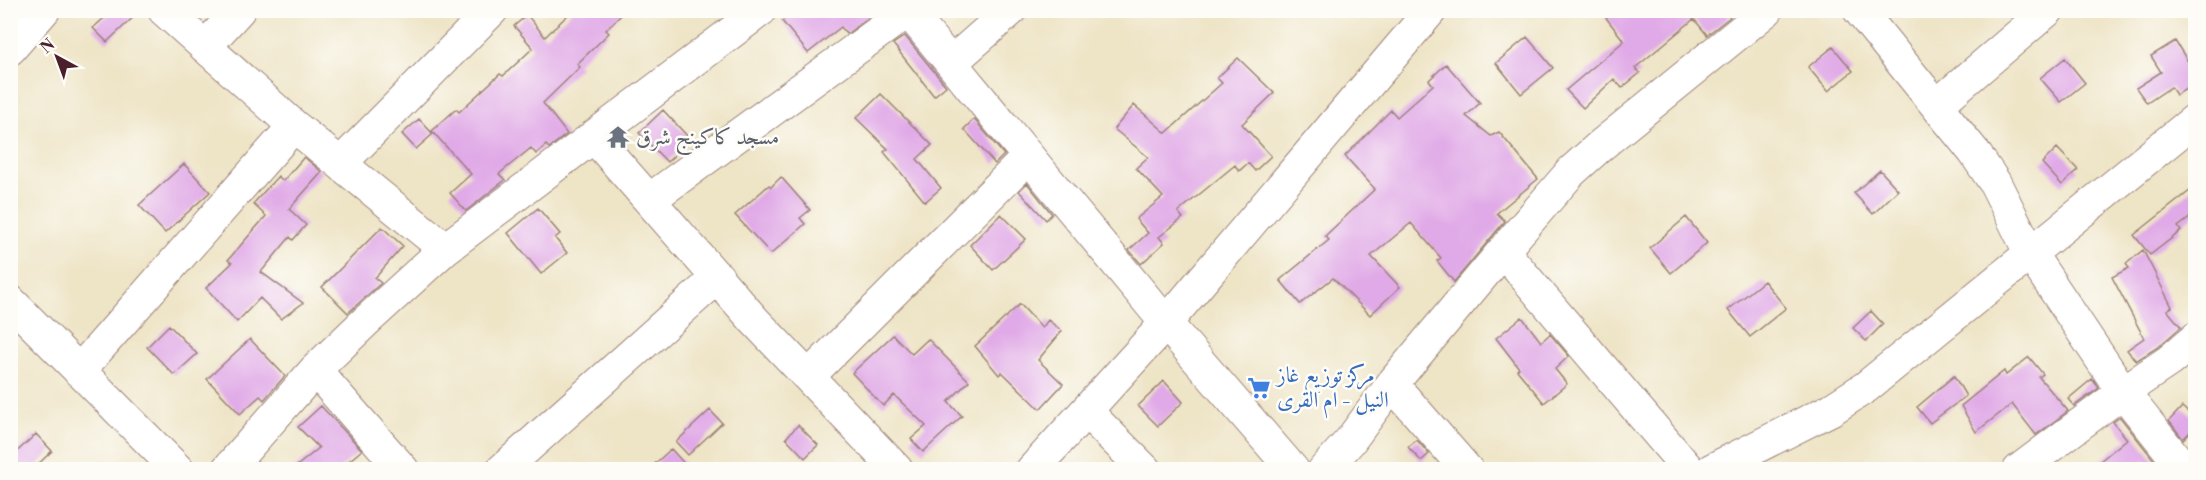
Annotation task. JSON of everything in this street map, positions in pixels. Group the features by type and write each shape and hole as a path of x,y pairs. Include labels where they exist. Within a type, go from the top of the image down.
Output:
{"street":[{"path":"10,49 44,10"},
{"path":"164,10 294,126 446,249"},
{"path":"205,47 239,10"},
{"path":"341,164 492,10"},
{"path":"227,470 315,370 446,249 760,10"},
{"path":"649,200 908,10 1166,322 1293,470"},
{"path":"952,62 1011,10"},
{"path":"1032,470 1166,322 1431,10"},
{"path":"1324,470 1350,441 1392,384 1553,191 1586,159 1767,10"},
{"path":"1859,10 1974,152 1995,183 2030,253 2123,392 2185,470"},
{"path":"1937,105 2048,10"},
{"path":"1711,470 1832,409 1866,387 2196,119"},
{"path":"79,371 294,126"},
{"path":"594,137 754,320 897,470"},
{"path":"808,376 1028,157"},
{"path":"1503,251 1689,470"},
{"path":"502,470 718,277"},
{"path":"10,301 178,470"},
{"path":"2019,470 2123,392 2169,361 2196,338"},
{"path":"315,370 403,470"},
{"path":"1392,384 1467,470"},
{"path":"1086,411 1145,470"}],"building":[{"path":"113,10 141,10 107,42 93,28"},
{"path":"573,10 626,10 606,30 609,33 577,64 580,67 543,103 567,134 549,148 546,145 536,154 531,148 499,174 505,180 466,211 450,193 471,174 432,131 456,109 459,112 500,74 503,76 533,48 514,26 527,15 545,37"},
{"path":"795,10 878,10 847,34 841,27 808,53 782,21"},
{"path":"1600,10 1724,10 1730,17 1707,35 1694,19 1635,68 1640,73 1622,88 1614,79 1583,108 1566,90 1624,41"},
{"path":"905,36 946,86 934,96 893,44"},
{"path":"1527,37 1553,68 1521,94 1496,63"},
{"path":"2175,41 2196,74 2196,83 2176,95 2171,87 2147,103 2136,88 2161,72 2151,56"},
{"path":"1833,47 1853,71 1828,91 1808,67"},
{"path":"1238,58 1274,93 1242,124 1271,156 1255,171 1248,163 1239,171 1235,165 1178,212 1183,218 1159,237 1164,243 1141,264 1129,250 1148,233 1136,219 1163,197 1136,168 1148,157 1114,129 1134,105 1166,133 1222,83 1217,78"},
{"path":"2065,58 2085,83 2061,102 2040,78"},
{"path":"1446,64 1480,103 1466,116 1491,136 1499,132 1538,179 1497,213 1505,221 1454,282 1437,261 1441,258 1411,223 1371,256 1400,287 1370,315 1333,278 1300,304 1280,280 1329,240 1325,236 1375,189 1345,156 1391,110 1397,117 1433,85 1429,80"},
{"path":"881,94 932,145 917,159 941,188 925,202 884,152 888,149 856,118"},
{"path":"663,110 691,140 667,162 639,133"},
{"path":"419,119 433,134 416,149 402,134"},
{"path":"974,119 1004,155 995,164 964,129"},
{"path":"2057,148 2078,170 2062,185 2042,163"},
{"path":"304,157 322,172 289,209 306,225 293,240 290,237 261,272 303,303 281,319 260,298 237,322 206,288 232,263 228,260 266,216 253,204 278,176 283,181"},
{"path":"184,164 210,192 165,233 139,205"},
{"path":"1880,170 1898,190 1873,214 1854,193"},
{"path":"781,177 810,210 800,218 805,224 771,254 735,215"},
{"path":"1027,183 1052,214 1046,220 1019,191"},
{"path":"2196,186 2196,213 2178,227 2181,231 2150,255 2134,235"},
{"path":"538,208 560,234 555,238 567,253 541,274 508,233"},
{"path":"1001,214 1026,239 993,270 970,245"},
{"path":"1686,217 1707,243 1671,273 1650,248"},
{"path":"382,227 403,246 375,278 381,283 348,313 322,287"},
{"path":"2143,250 2172,307 2167,310 2181,327 2158,347 2136,361 2127,350 2144,338 2112,277 2129,268 2126,264"},
{"path":"1764,281 1786,308 1750,337 1728,310"},
{"path":"1020,304 1042,328 1048,320 1062,331 1038,360 1063,384 1040,409 1002,372 999,375 975,346"},
{"path":"1871,311 1883,324 1866,341 1853,328"},
{"path":"1522,317 1541,342 1550,334 1569,356 1555,369 1567,384 1544,403 1517,370 1519,368 1496,338"},
{"path":"169,325 197,354 174,375 147,347"},
{"path":"893,335 912,354 928,339 969,381 948,402 962,416 923,452 911,439 926,426 894,395 883,406 852,373"},
{"path":"250,339 285,376 264,400 260,396 240,414 207,379"},
{"path":"2029,357 2043,374 2039,377 2068,411 2036,435 2012,404 1976,432 1961,406 2004,371 2006,375"},
{"path":"1954,376 1966,396 1930,423 1917,407"},
{"path":"2092,379 2099,388 2074,406 2068,399"},
{"path":"1164,381 1183,402 1158,426 1138,406"},
{"path":"321,406 362,450 338,470 292,470 319,448 298,427"},
{"path":"2182,407 2196,419 2196,426 2183,439 2169,421"},
{"path":"710,410 722,423 688,455 676,442"},
{"path":"2120,417 2162,470 2152,470 2145,461 2134,470 2089,470 2127,439 2113,422"},
{"path":"798,425 818,445 805,458 786,438"},
{"path":"36,434 52,451 32,470 20,470 10,458"},
{"path":"1417,440 1429,454 1421,461 1408,447"},
{"path":"671,449 690,470 648,470"}],"place":[{"name":"مسجد كاكينج شرق","path":"618,137"},
{"name":"مركز توزيع غاز النيل - ام القرى","path":"1259,388"}]}
